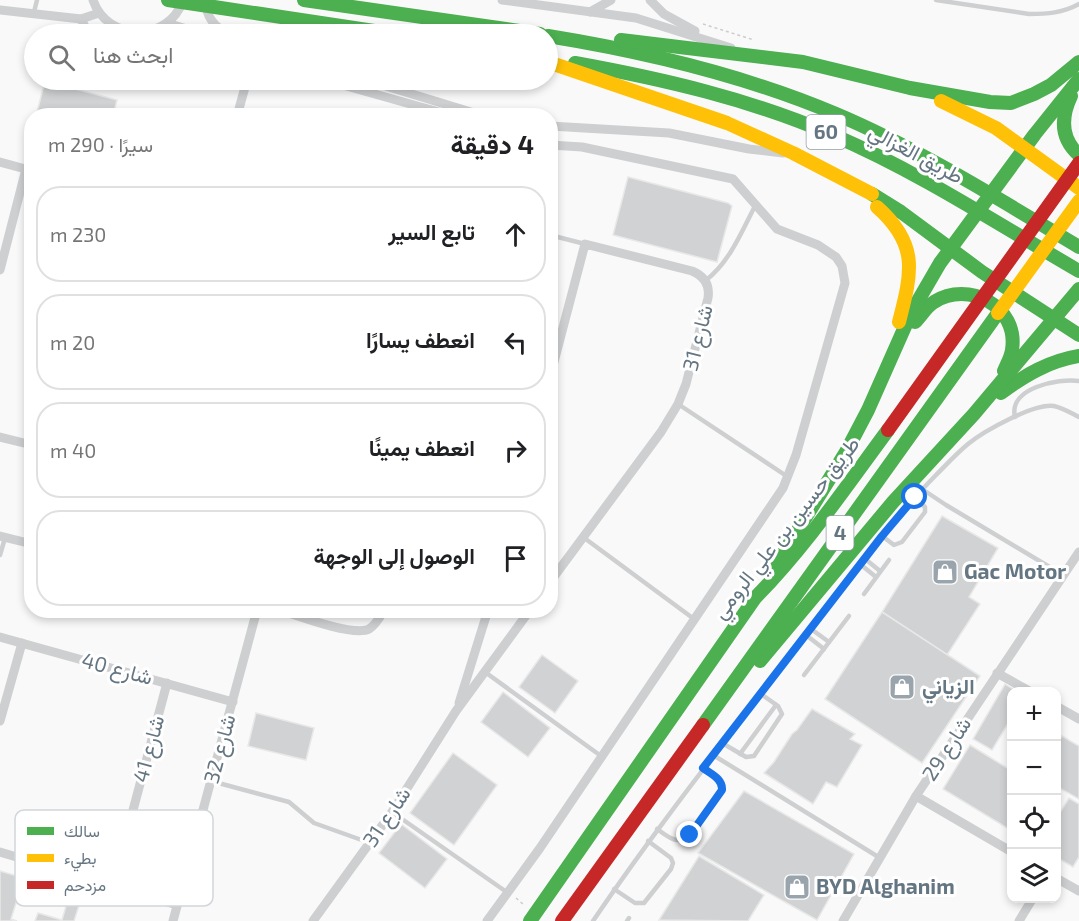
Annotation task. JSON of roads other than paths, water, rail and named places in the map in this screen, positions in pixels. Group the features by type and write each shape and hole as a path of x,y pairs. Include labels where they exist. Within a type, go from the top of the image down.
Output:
{"highway":[{"path":"168,0 328,24"},
{"path":"304,0 471,24"},
{"name":"طريق الغزالي","path":"558,37 587,41 709,69 826,111 877,133 1013,207 1079,247"},
{"path":"587,41 622,40 803,62 910,88 990,102 1011,103 1051,85 1079,62"},
{"name":"طريق الغزالي","path":"558,62 626,72 707,91 761,107 814,127 916,176 1079,271"},
{"path":"558,64 727,123 864,189 901,212 982,272 1079,335"},
{"path":"755,598 846,452 868,410 911,313 950,248 1025,147 1079,80"},
{"path":"1079,86 1068,100 1063,120 1066,141 1079,155"},
{"path":"910,88 982,119 1025,147 1079,188"},
{"name":"طريق حسين بن علي الرومي","path":"533,917 755,598 788,564 817,528 1079,163"},
{"path":"825,170 887,214 899,228 908,246 911,266 901,316 887,366"},
{"name":"طريق حسين بن علي الرومي","path":"562,921 1079,201"},
{"path":"723,698 780,639 893,502 974,414 1079,289"},
{"path":"887,366 921,312 933,301 947,294 963,292 986,298 1004,314 1011,329 1013,345 1006,368 974,414"},
{"path":"974,414 1032,371 1058,360 1079,356"}],"street":[{"path":"93,0 99,13 110,24"},
{"path":"167,23 176,15 183,0"},
{"path":"207,0 208,16 215,24"},
{"path":"502,0 636,18 721,44"},
{"path":"590,12 611,0"},
{"path":"650,0 664,14 747,55"},
{"path":"0,10 81,19 99,13"},
{"path":"81,19 84,24"},
{"path":"239,108 244,90"},
{"path":"361,90 425,108"},
{"path":"399,90 458,108"},
{"path":"558,126 669,132 749,149 793,153"},
{"path":"486,921 508,893 777,499 788,477 819,377 845,278 840,261 830,252 818,245 782,232 738,183 729,178 582,147 558,145"},
{"path":"0,162 24,169"},
{"path":"0,270 24,187"},
{"path":"558,347 585,244"},
{"name":"شارع 31","path":"558,571 661,432 678,404 686,384 709,290 705,281 692,271 585,244"},
{"path":"0,437 24,443"},
{"path":"2,537 24,542"},
{"name":"شارع 29","path":"843,921 916,796 1079,552"},
{"name":"32 شارع","path":"203,810 255,618"},
{"path":"306,618 349,631 368,630 379,618"},
{"name":"شارع 31","path":"456,711 485,618"},
{"name":"شارع 31","path":"313,921 392,812 456,711 524,618"},
{"name":"شارع 40","path":"0,638 233,702"},
{"path":"0,721 22,643"},
{"path":"997,673 1021,687"},
{"name":"شارع 41","path":"133,810 167,683"},
{"path":"1061,709 1079,719"},
{"path":"916,796 1007,850"},
{"path":"0,852 15,856"},
{"path":"1061,881 1079,891"},
{"path":"1020,921 1030,903"},
{"name":"32 شارع","path":"173,921 177,906"}],"lane":[{"path":"34,12 37,0"},
{"path":"936,0 1037,14 1060,12 1079,4"},
{"path":"705,281 725,262 756,204"},
{"path":"558,237 585,244"},
{"path":"1015,417 1013,410 1015,403 1031,390 1055,382 1079,381"},
{"path":"678,404 788,477"},
{"path":"593,921 648,842 722,743 864,558 922,489 969,443 1015,417 1037,407 1048,406 1064,409 1079,417"},
{"path":"922,489 946,506 1063,575"},
{"path":"882,536 894,545 902,542 925,512 925,507 915,497"},
{"path":"0,555 2,537"},
{"path":"583,537 694,619"},
{"path":"864,558 880,571"},
{"path":"864,594 889,560"},
{"path":"860,564 876,577"},
{"path":"804,675 849,616"},
{"path":"811,629 829,642"},
{"path":"806,635 824,649"},
{"path":"484,672 601,756"},
{"path":"722,743 748,758 754,756 781,717 782,711 761,694"},
{"path":"740,754 776,705"},
{"path":"713,755 880,858"},
{"path":"657,830 675,840 684,840 690,835 722,790 719,780 703,768"},
{"path":"211,781 289,802 314,823 370,843"},
{"path":"392,812 508,893"},
{"path":"614,889 635,903 644,903 671,869 673,863 670,858 648,842"}],"place":[{"name":"Gac Motor","path":"945,572"},
{"name":"الزياني","path":"902,687"},
{"name":"BYD Alghanim","path":"797,887"}]}
